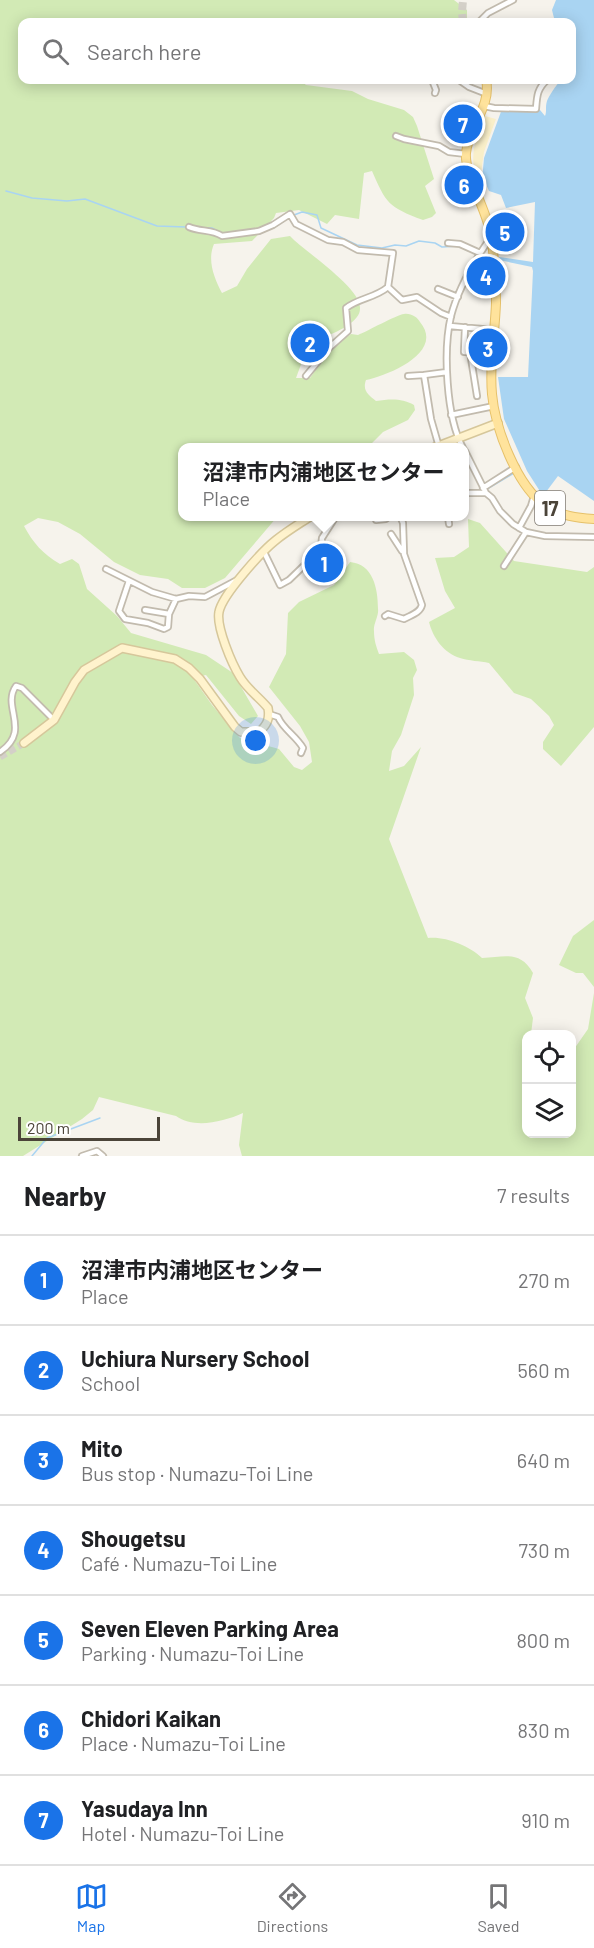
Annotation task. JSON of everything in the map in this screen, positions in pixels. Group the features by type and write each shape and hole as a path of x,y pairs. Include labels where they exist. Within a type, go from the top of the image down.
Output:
{"main road":[{"path":"466,154 469,140 484,106 488,84"},
{"name":"17","path":"466,154 467,165 488,219 492,236 496,302 492,353 494,406 498,423 518,471 534,496 546,506 563,514 594,519"},
{"path":"446,443 498,423"},
{"path":"24,743 54,720 84,670 122,648 176,659 189,668 241,732 259,732 266,727 268,708 240,678 219,626 219,611 222,601 240,578 274,541 304,521"}],"street":[{"path":"484,18 513,0"},
{"path":"434,84 435,93"},
{"path":"465,84 487,94"},
{"path":"484,106 536,109 537,94 544,84"},
{"path":"396,136 404,140 439,146 449,152 466,154"},
{"path":"189,227 215,231 222,236 259,231 292,216 296,224 328,240 343,242 358,250 382,250 393,253 388,287 380,294 358,300 346,308 348,331 329,348 306,376"},
{"path":"461,443 451,415 447,372 451,317 458,297 480,253 492,236"},
{"path":"448,243 460,244 480,253"},
{"path":"388,287 402,300 417,297 451,317"},
{"path":"438,289 458,297"},
{"path":"450,326 493,330"},
{"path":"465,327 464,352 492,353"},
{"path":"470,352 477,396"},
{"path":"408,376 447,372"},
{"path":"424,375 436,443"},
{"path":"451,415 494,406"},
{"path":"469,464 484,490 505,517 519,528 545,536 594,537"},
{"path":"469,492 484,490 518,471"},
{"path":"519,528 534,496"},
{"path":"264,552 280,585 289,580 316,554 321,546 322,538 333,521"},
{"path":"402,521 404,554"},
{"path":"504,566 526,532"},
{"path":"385,616 388,614 404,619 421,609 420,599 404,554 391,534"},
{"path":"106,569 129,581 176,599 189,596 205,597 240,578"},
{"path":"129,581 120,611 125,619 148,623 164,629 168,627 169,614 176,599"},
{"path":"145,610 169,614"},
{"path":"0,752 12,743 15,729 12,691 16,686 22,688 54,720"},
{"path":"269,714 278,717 281,724 298,739 303,748 301,753"},
{"path":"82,1156 97,1151 103,1156"}],"green space":[{"path":"0,0 454,0 467,10 467,18 18,18 18,84 305,84 352,91 368,99 404,110 413,117 417,126 434,179 425,186 436,213 423,220 395,207 385,197 372,171 364,173 359,219 335,215 327,224 299,210 276,213 252,241 214,244 211,263 222,293 237,286 247,269 271,239 290,236 343,281 358,300 360,309 357,318 348,325 326,336 308,336 298,341 303,359 296,378 310,378 329,350 351,334 358,335 400,315 409,314 415,317 426,333 425,343 420,352 411,360 388,373 366,380 366,390 376,401 405,401 414,405 415,410 408,420 383,432 372,443 178,443 178,521 274,521 225,578 205,588 182,588 168,579 140,575 114,562 80,534 58,522 38,518 24,526 39,548 48,556 60,564 72,559 79,564 87,589 117,616 131,633 206,655 233,673 258,716 251,724 239,716 206,675 193,678 240,738 279,749 294,767 302,770 312,762 309,742 300,726 269,687 286,654 288,613 299,602 334,585 350,562 364,567 369,572 377,593 378,612 374,634 379,654 404,652 414,660 417,670 413,678 414,695 401,735 392,751 389,771 404,766 421,747 389,839 428,938 457,943 482,958 511,956 517,958 523,961 533,973 525,998 533,1018 532,1030 522,1030 522,1138 576,1138 576,1046 588,1029 594,993 594,1156 242,1156 239,1145 243,1113 209,1123 191,1122 176,1116 99,1097 93,1110 82,1119 23,1156 0,1156"},
{"path":"469,519 480,523 514,561 587,572 594,567 594,727 561,766 543,749 543,742 554,725 549,716 531,699 514,693 489,663 463,659 449,653 436,639 431,628 429,622 455,608 445,591 435,558 454,557 469,547"},
{"path":"594,920 594,987 583,973 576,973 559,965 573,936"}],"sand":[{"path":"485,116 496,119 484,152 481,173 475,173 474,151"}],"shaded area":[{"path":"513,224 514,238 509,239 509,251 499,251 496,225"}],"water":[{"path":"556,0 594,0 594,501 558,476 543,496 527,471 504,419 498,377 528,377 533,271 532,267 499,260 499,257 533,262 535,202 506,208 501,195 489,191 482,180 484,158 502,109 540,110 545,116 547,101 558,84 576,84 576,18 554,18 552,10"}],"waterway":[{"path":"6,191 32,198 67,201 85,199 157,226 186,227 190,225 195,227"},
{"path":"294,215 302,212 317,215 321,228 357,245 382,248 395,245 406,246 419,241 435,243 442,247 458,246 476,254"},
{"path":"260,233 290,217"},
{"path":"205,228 212,228 221,233"},
{"path":"482,255 489,256"},
{"path":"487,489 514,473"},
{"path":"469,490 482,490"},
{"path":"32,1156 47,1138 100,1118"}],"tunnel":[{"path":"463,0 463,18"},
{"path":"0,757 24,743"}],"place":[{"name":"Yasudaya Inn","path":"463,124"},
{"name":"Chidori Kaikan","path":"464,185"},
{"name":"Seven Eleven Parking Area","path":"505,232"},
{"name":"Shougetsu","path":"486,276"},
{"name":"Uchiura Nursery School","path":"310,343"},
{"name":"Mito","path":"488,348"},
{"name":"沼津市内浦地区センター","path":"324,563"}]}
